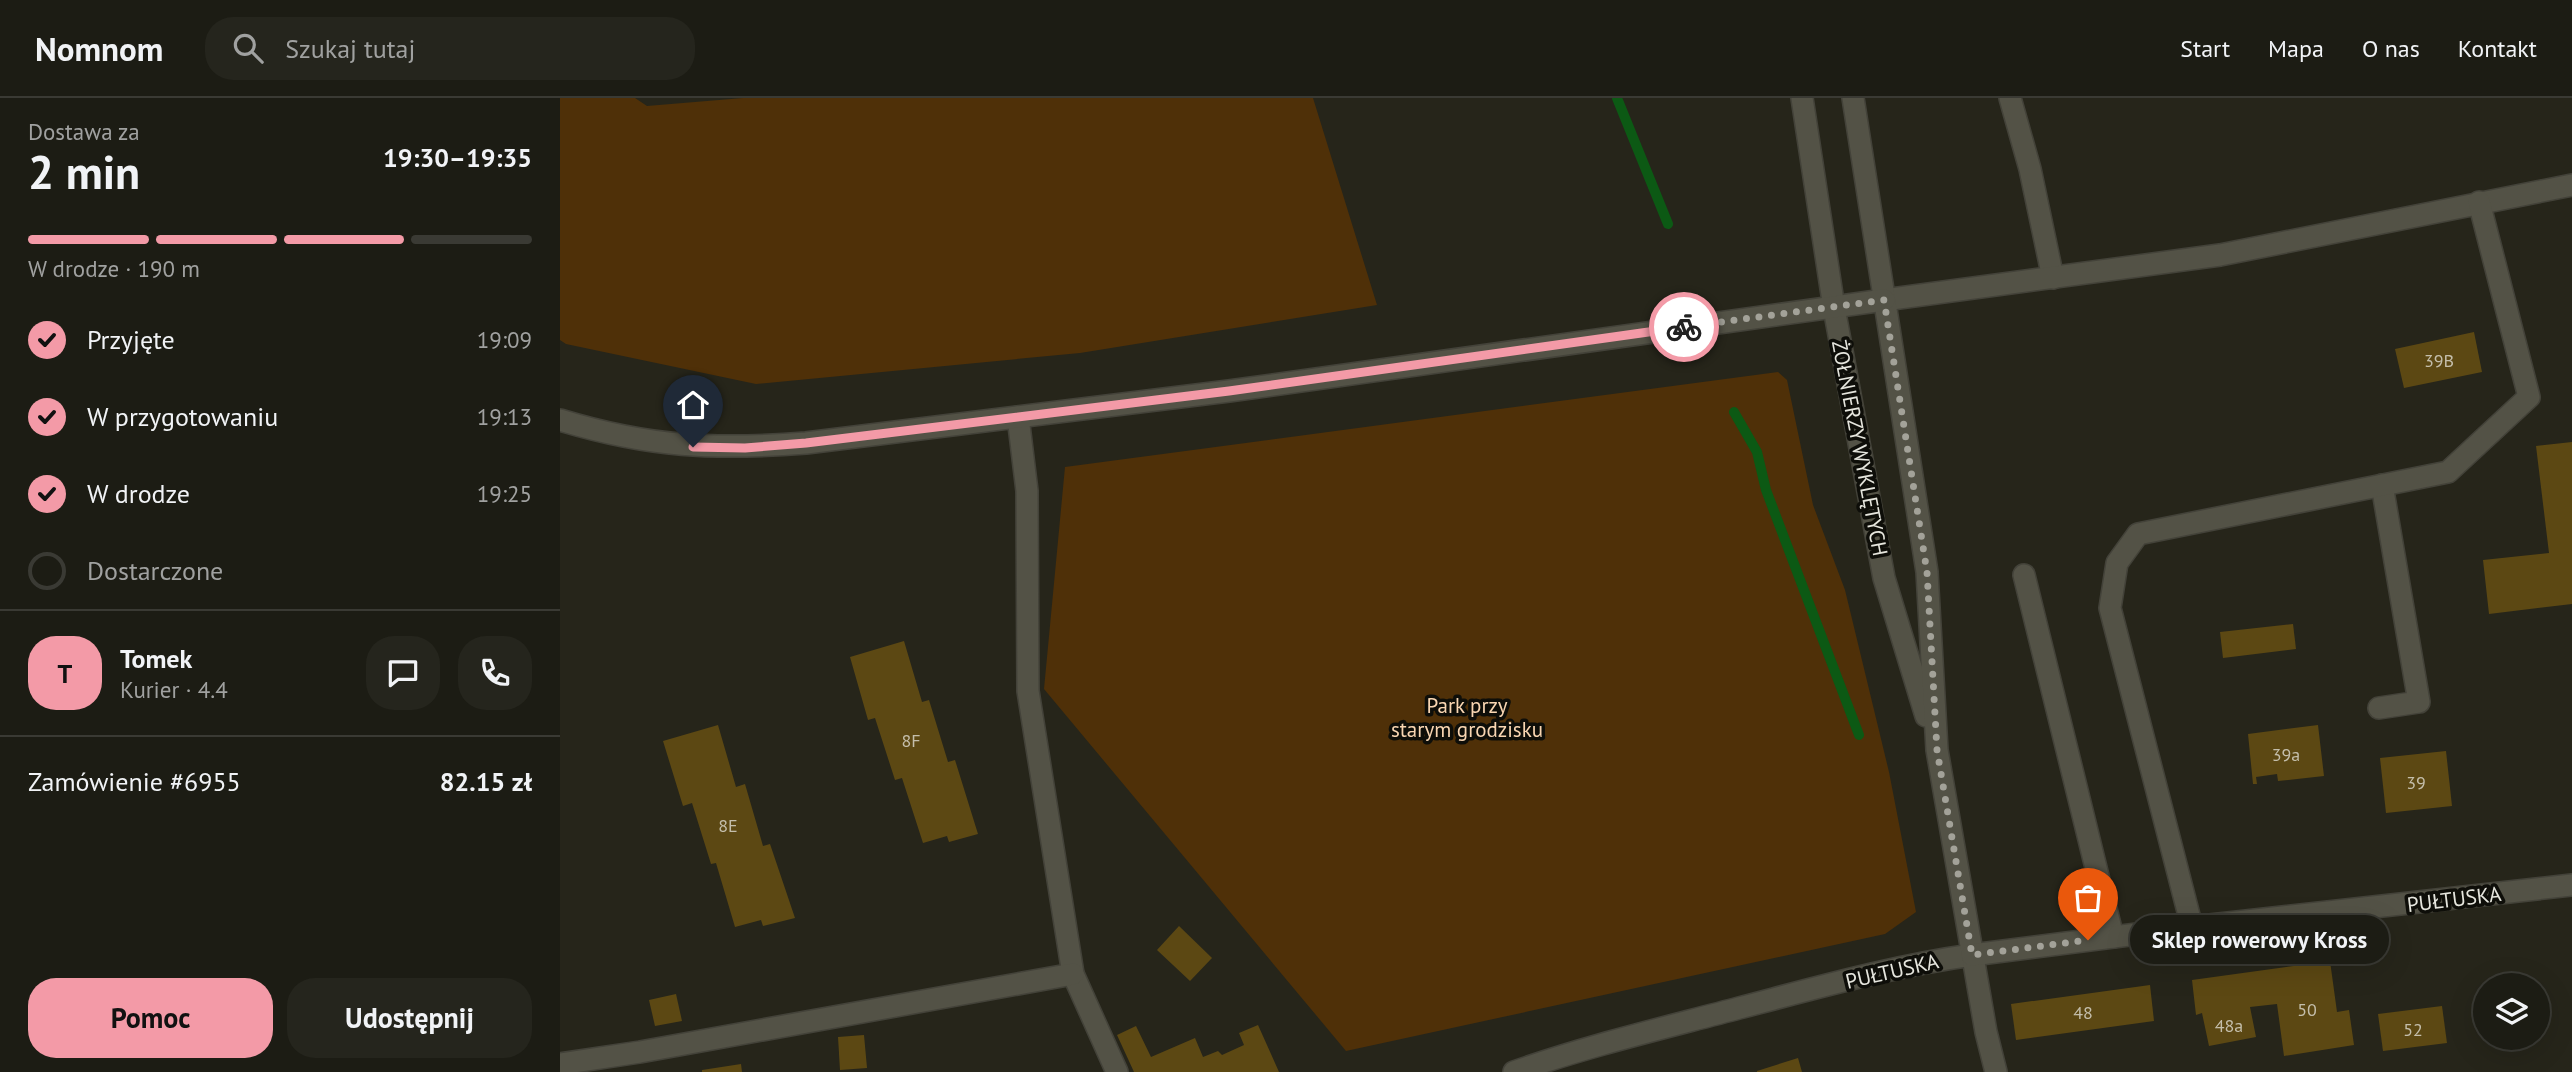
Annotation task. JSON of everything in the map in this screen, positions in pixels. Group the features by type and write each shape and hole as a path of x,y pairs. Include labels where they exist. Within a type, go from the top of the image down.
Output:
{"street":[{"name":"ŻOŁNIERZY WYKLĘTYCH","path":"1802,98 1834,307 1884,578 1937,750"},
{"name":"ŻOŁNIERZY WYKLĘTYCH","path":"1853,98 1927,572 1937,750 1986,1032 1996,1072"},
{"path":"2010,98 2030,169 2053,278"},
{"path":"560,420 641,441 693,447 745,448 806,443 1243,389 2220,255 2572,185"},
{"path":"2192,927 2110,608 2117,563 2138,534 2448,472 2529,397 2479,202"},
{"path":"1018,417 1027,491 1028,691 1073,974 1117,1072"},
{"path":"2379,708 2419,702 2382,485"},
{"path":"2024,575 2113,937"},
{"name":"PUŁTUSKA","path":"1514,1072 1643,1033 1772,1000 1892,970 1972,955 2192,927 2572,885"},
{"path":"560,1064 1073,974"}],"green space":[{"path":"560,98 635,98 647,106 743,98 1313,98 1377,305 1080,353 756,384 566,344 560,340"},
{"name":"Park przy starym grodzisku","path":"1778,372 1787,380 1813,505 1845,590 1889,772 1916,912 1885,934 1346,1051 1044,689 1065,467"}],"building":[{"path":"2474,332 2482,372 2404,388 2395,349"},
{"path":"2572,442 2572,604 2489,614 2483,560 2549,553 2536,446"},
{"path":"2293,624 2296,649 2223,658 2220,632"},
{"path":"904,641 922,702 929,700 948,762 955,760 978,834 949,842 947,836 923,843 902,778 895,780 875,718 868,720 850,657"},
{"path":"718,725 736,787 745,784 763,846 770,844 795,918 763,926 761,920 735,927 716,863 711,864 692,803 683,806 663,741"},
{"path":"2318,725 2324,776 2278,781 2277,774 2256,777 2257,784 2253,784 2248,734"},
{"path":"2446,751 2452,806 2386,813 2380,758"},
{"path":"1179,926 1212,958 1190,981 1157,950"},
{"path":"2330,961 2337,1012 2349,1010 2354,1045 2284,1056 2277,1004 2250,1007 2256,1037 2209,1046 2202,1013 2196,1015 2192,980"},
{"path":"2150,985 2154,1021 2016,1040 2011,1004"},
{"path":"676,994 682,1021 655,1026 649,1000"},
{"path":"2442,1006 2447,1043 2383,1051 2378,1014"},
{"path":"1258,1025 1279,1072 1134,1072 1117,1035 1136,1026 1151,1057 1195,1038 1203,1057 1218,1051 1222,1055 1244,1045 1239,1033"},
{"path":"864,1035 867,1068 840,1070 838,1037"},
{"path":"1798,1058 1802,1072 1757,1072 1757,1071"},
{"path":"741,1064 742,1072 702,1072 702,1070"}],"waterway":[{"path":"1617,98 1668,224"},
{"path":"1734,412 1757,452 1766,490 1859,735"}],"way so far":[{"path":"1684,327 1884,300 1927,572 1937,750 1972,955 2088,940"}],"place":[{"name":"Sklep rowerowy Kross","path":"2088,940"}],"route":[{"path":"693,447 745,448 806,443 1229,391 1684,327"}]}
